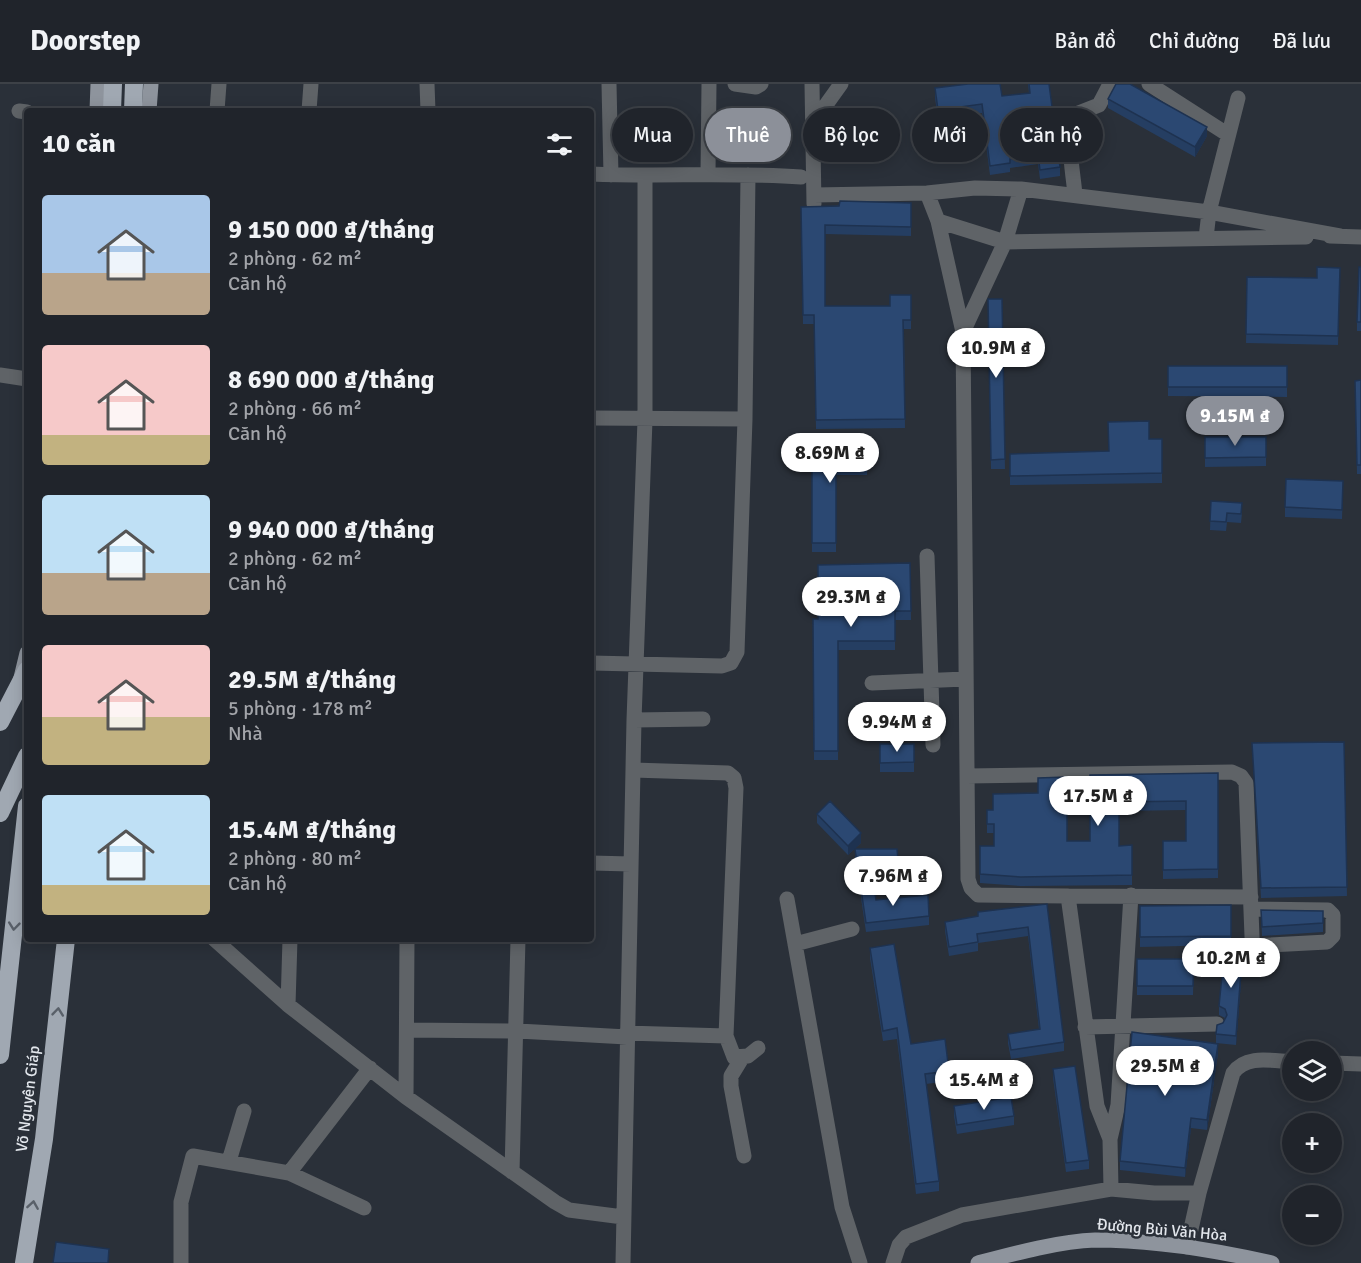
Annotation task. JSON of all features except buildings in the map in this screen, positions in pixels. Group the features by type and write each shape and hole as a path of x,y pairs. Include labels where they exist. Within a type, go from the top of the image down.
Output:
{"highway":[{"path":"112,108 113,84"},
{"path":"133,108 134,84"},
{"path":"0,722 24,676"},
{"path":"0,813 24,762"},
{"name":"Võ Nguyên Giáp","path":"0,1055 24,834"},
{"name":"Võ Nguyên Giáp","path":"25,1262 44,1139 66,942"}],"main road":[{"path":"97,108 98,84"},
{"path":"149,108 151,84"},
{"path":"18,688 24,665"},
{"name":"Đường Bùi Văn Hòa","path":"978,1263 1011,1254 1093,1240 1187,1247 1272,1263"}],"street":[{"path":"217,108 219,84"},
{"path":"309,108 311,84"},
{"path":"427,84 428,108"},
{"path":"609,84 611,175"},
{"path":"708,173 709,84"},
{"path":"735,84 756,87 761,84"},
{"path":"812,84 813,108"},
{"path":"824,108 841,84"},
{"path":"1075,195 1070,136 1072,122 1076,114 1099,105 1110,84"},
{"path":"1149,84 1227,134"},
{"path":"1206,238 1209,212 1227,134 1239,98"},
{"path":"814,162 814,201 975,188 1022,189 1209,212 1340,236"},
{"path":"594,174 645,176 708,173 801,177"},
{"path":"594,663 722,666 731,663 737,652 745,419 748,175"},
{"path":"623,1263 634,720 645,420 645,176"},
{"path":"963,332 1005,242 1022,189"},
{"path":"927,193 938,221 963,332 965,679 968,879 971,888 978,895 1131,895 1252,903 1328,910 1334,915 1333,936 1327,942 1253,954 1252,903 1246,783 1241,776 1232,772 967,776"},
{"path":"938,221 1005,242 1361,237"},
{"path":"0,375 24,379"},
{"path":"594,417 645,420 745,419"},
{"path":"927,556 933,745"},
{"path":"872,682 965,679"},
{"path":"634,720 704,719"},
{"path":"633,770 728,773 734,778 736,788 726,1036 734,1057 742,1058"},
{"path":"594,863 631,864"},
{"path":"1111,1189 1110,1139 1118,1105 1131,895"},
{"path":"1068,896 1097,1106 1110,1139"},
{"path":"787,898 842,1207 860,1263"},
{"path":"795,944 852,929"},
{"path":"217,942 288,1005 405,1097 512,1172 569,1210 623,1217"},
{"path":"288,1005 290,942"},
{"path":"405,1097 407,942"},
{"path":"512,1172 518,1031 518,942"},
{"path":"1085,1027 1217,1024"},
{"path":"407,1030 726,1036"},
{"path":"744,1156 731,1076 742,1058 758,1047"},
{"path":"1187,1247 1198,1193 1233,1072 1239,1065 1249,1060 1282,1062"},
{"path":"1342,1063 1361,1064"},
{"path":"289,1173 370,1068"},
{"path":"229,1161 244,1111"},
{"path":"181,1263 181,1202 193,1156 199,1155 289,1173 364,1208"},
{"path":"893,1263 899,1245 906,1237 962,1215 1111,1189 1154,1193 1198,1193"}]}
